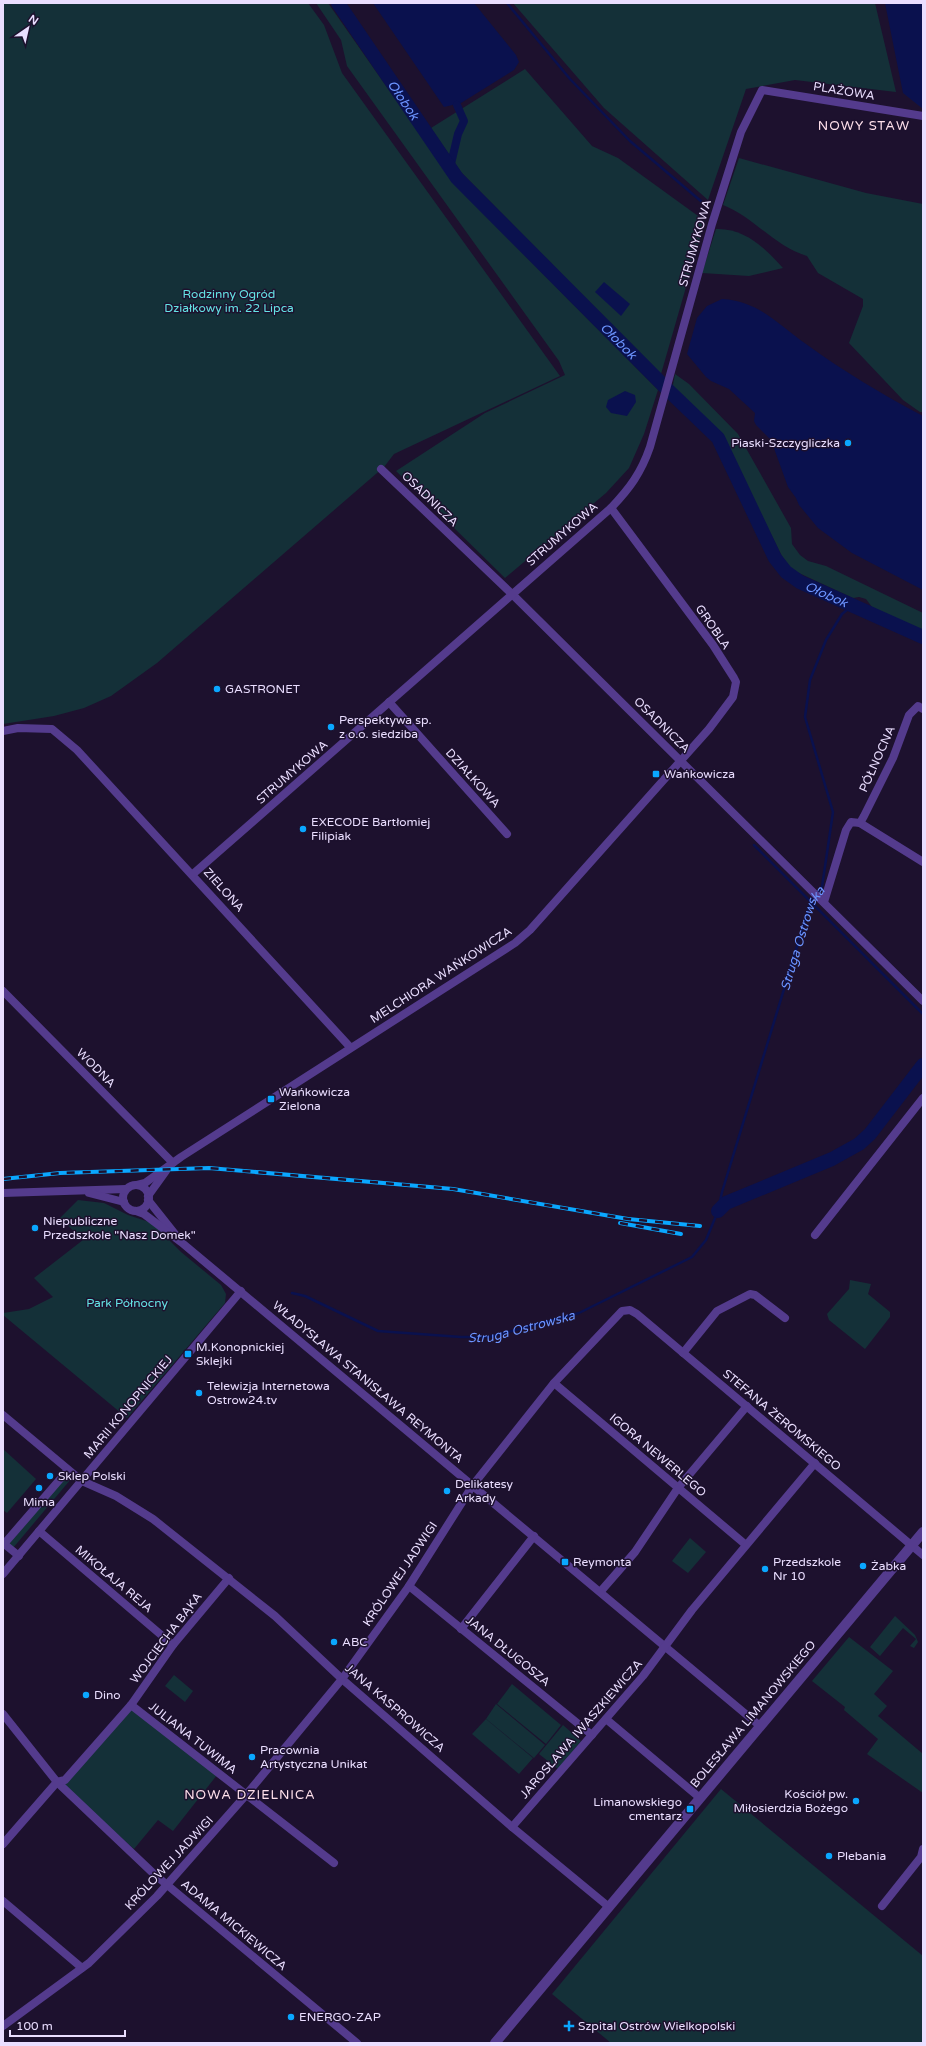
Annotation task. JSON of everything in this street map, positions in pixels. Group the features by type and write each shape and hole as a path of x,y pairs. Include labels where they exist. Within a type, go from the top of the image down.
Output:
{"street":[{"name":"PLAŻOWA","path":"762,90 923,116"},
{"name":"STRUMYKOWA","path":"193,874 611,508 630,488 645,462 712,224 741,132 762,90"},
{"name":"OSADNICZA","path":"381,469 512,594 923,1001"},
{"name":"GROBLA","path":"611,508 713,645 736,682 736,691 730,702 682,761"},
{"name":"DZIAŁKOWA","path":"389,702 507,834"},
{"name":"PÓŁNOCNA","path":"860,823 893,758 909,715 920,708"},
{"name":"ZIELONA","path":"3,731 18,728 52,730 77,750 193,874 350,1047"},
{"name":"MELCHIORA WAŃKOWICZA","path":"137,1185 145,1183 350,1047 515,943 530,930 682,761"},
{"path":"824,902 846,830 851,822 860,823 923,862"},
{"name":"WODNA","path":"3,991 173,1163"},
{"path":"815,1235 923,1098"},
{"name":"MELCHIORA WAŃKOWICZA","path":"148,1198 173,1163"},
{"path":"3,1193 126,1189 137,1185 144,1189 148,1198 144,1207 136,1211 129,1209 124,1202 123,1197 126,1189"},
{"path":"80,1191 124,1202"},
{"name":"WŁADYSŁAWA STANISŁAWA REYMONTA","path":"148,1198 181,1242"},
{"name":"WŁADYSŁAWA STANISŁAWA REYMONTA","path":"136,1211 144,1214 181,1242 241,1291 601,1591 760,1726"},
{"name":"MARII KONOPNICKIEJ","path":"3,1574 241,1291"},
{"path":"683,1353 718,1311 750,1294 755,1295 785,1318"},
{"name":"KRÓLOWEJ JADWIGI","path":"3,2031 6,2025 82,1968 167,1885 246,1795 342,1679 409,1586 473,1485 554,1383 622,1311 630,1310 637,1314"},
{"name":"STEFANA ŻEROMSKIEGO","path":"637,1314 815,1463 923,1556"},
{"name":"IGORA NEWERLEGO","path":"554,1383 746,1545"},
{"path":"601,1591 635,1552 678,1488 747,1406"},
{"name":"JANA KASPROWICZA","path":"3,1415 82,1481 116,1496 153,1519 229,1578 275,1616 342,1679 512,1827 608,1907"},
{"name":"JAROSŁAWA IWASZKIEWICZA","path":"512,1827 644,1676 660,1655 665,1645 815,1463"},
{"path":"18,1556 4,1543 68,1470"},
{"name":"MIKOŁAJA REJA","path":"39,1531 173,1645"},
{"name":"BOLESŁAWA LIMANOWSKIEGO","path":"495,2043 923,1532"},
{"path":"461,1629 534,1536"},
{"name":"WOJCIECHA BĄKA","path":"3,1844 57,1782 65,1780 131,1705 173,1645 229,1578"},
{"name":"JANA DŁUGOSZA","path":"409,1586 592,1735"},
{"name":"JULIANA TUWIMA","path":"131,1705 334,1863"},
{"name":"ADAMA MICKIEWICZA","path":"3,1714 57,1782 167,1885 357,2043"},
{"path":"606,1719 700,1798"},
{"path":"882,1906 921,1857 923,1849"},
{"path":"3,1901 82,1968"}],"green space":[{"name":"Rodzinny Ogród Działkowy im. 22 Lipca","path":"3,3 308,3 324,25 342,73 560,376 394,454 384,467 157,663 111,696 84,708 54,716 3,724"},
{"path":"316,3 328,3 456,186 658,390 644,434 629,468 606,493 505,578 396,471 485,413 565,375 559,361 347,66 341,40"},
{"path":"513,3 875,3 896,92 795,80 746,89 708,200 604,108"},
{"path":"525,69 592,146 618,158 705,221 661,374 461,172 431,128"},
{"path":"739,158 866,193 923,204 923,412 920,412 903,400 849,343 863,306 863,299 818,273 807,256 795,252 785,246 745,217 723,205"},
{"path":"716,229 736,232 754,241 769,253 783,268 749,276 702,273"},
{"path":"675,374 689,384 738,434 791,528 792,544 800,555 808,561 826,566 923,613 923,632 872,607 866,599 859,597 853,598 788,568 721,435 672,390"},
{"name":"Park Północny","path":"78,1200 104,1203 128,1215 152,1223 181,1252 221,1285 226,1294 225,1303 127,1418 3,1315 3,1313 29,1309 53,1297 34,1278 83,1240 60,1218"},
{"path":"850,1280 871,1284 868,1294 890,1312 890,1317 865,1349 829,1320 827,1314 849,1289"},
{"path":"3,1449 36,1479 7,1513 3,1510"},
{"path":"67,1475 71,1479 13,1548 9,1544"},
{"path":"690,1538 706,1552 688,1573 672,1561"},
{"path":"895,1616 915,1635 918,1642 914,1648 910,1646 916,1639 903,1628 880,1656 870,1647"},
{"path":"849,1637 893,1671 874,1694 887,1706 878,1716 923,1754 923,1793 867,1754 878,1739 844,1710 845,1707 812,1681"},
{"path":"174,1675 193,1691 185,1702 165,1686"},
{"path":"512,1684 561,1725 546,1744 497,1704"},
{"path":"496,1704 545,1745 534,1758 486,1719"},
{"path":"131,1708 217,1775 173,1831 158,1820 134,1849 63,1786"},
{"path":"486,1719 533,1758 519,1774 472,1734"},
{"path":"563,1725 581,1741 558,1769 539,1754"},
{"path":"721,1789 923,1956 923,2043 611,2043 552,1994"}],"shaded area":[{"path":"373,3 474,3 516,55 519,62 514,70 461,103 444,107"},
{"path":"885,3 923,3 923,109 903,93"},
{"path":"604,282 630,304 621,316 595,292"},
{"name":"Piaski-Szczygliczka","path":"722,299 747,304 757,309 849,373 923,416 923,590 852,553 818,528 799,505 788,487 771,440 754,421 755,413 729,389 711,381 706,377 687,354 697,318 707,306"},
{"path":"625,391 635,395 636,402 627,416 611,413 606,407 608,400"}],"waterway":[{"name":"Ołobok","path":"338,3 457,178 668,390 718,438 775,558 786,572 800,582 923,637"},
{"path":"507,3 570,79 630,141 702,202"},
{"path":"450,168 458,134 464,121 457,105"},
{"name":"Struga Ostrowska","path":"292,1293 305,1296 378,1331 461,1337 489,1337 579,1313 692,1257 706,1240 718,1211 722,1192 811,901 822,887 833,812 805,717 810,680 826,640 842,614 854,604"},
{"path":"754,845 923,1014"},
{"name":"Struga Ostrowska","path":"718,1211 726,1203 832,1159 859,1144 870,1134 923,1065"}],"railway":[{"path":"3,1179 60,1173 209,1168 453,1189 628,1219 700,1226"},
{"path":"620,1223 681,1234"}],"place":[{"name":"Piaski-Szczygliczka","path":"848,443"},
{"name":"GASTRONET","path":"217,689"},
{"name":"Perspektywa sp. z o.o. siedziba","path":"331,727"},
{"name":"Wańkowicza","path":"656,774"},
{"name":"EXECODE Bartłomiej Filipiak","path":"303,829"},
{"name":"Wańkowicza Zielona","path":"271,1099"},
{"name":"Niepubliczne Przedszkole \"Nasz Domek\"","path":"35,1228"},
{"name":"M.Konopnickiej Sklejki","path":"188,1354"},
{"name":"Telewizja Internetowa Ostrow24.tv","path":"199,1393"},
{"name":"Sklep Polski","path":"50,1476"},
{"name":"Mima","path":"39,1488"},
{"name":"Delikatesy Arkady","path":"447,1491"},
{"name":"Reymonta","path":"565,1562"},
{"name":"Żabka","path":"863,1566"},
{"name":"Przedszkole Nr 10","path":"765,1569"},
{"name":"ABC","path":"334,1642"},
{"name":"Dino","path":"86,1695"},
{"name":"Pracownia Artystyczna Unikat","path":"252,1757"},
{"name":"Kościół pw. Miłosierdzia Bożego","path":"856,1801"},
{"name":"Limanowskiego cmentarz","path":"690,1809"},
{"name":"Plebania","path":"829,1856"},
{"name":"ENERGO-ZAP","path":"291,2017"},
{"name":"Szpital Ostrów Wielkopolski","path":"569,2026"}],"district":[{"name":"NOWY STAW","path":"864,125"},
{"name":"NOWA DZIELNICA","path":"250,1794"}]}
